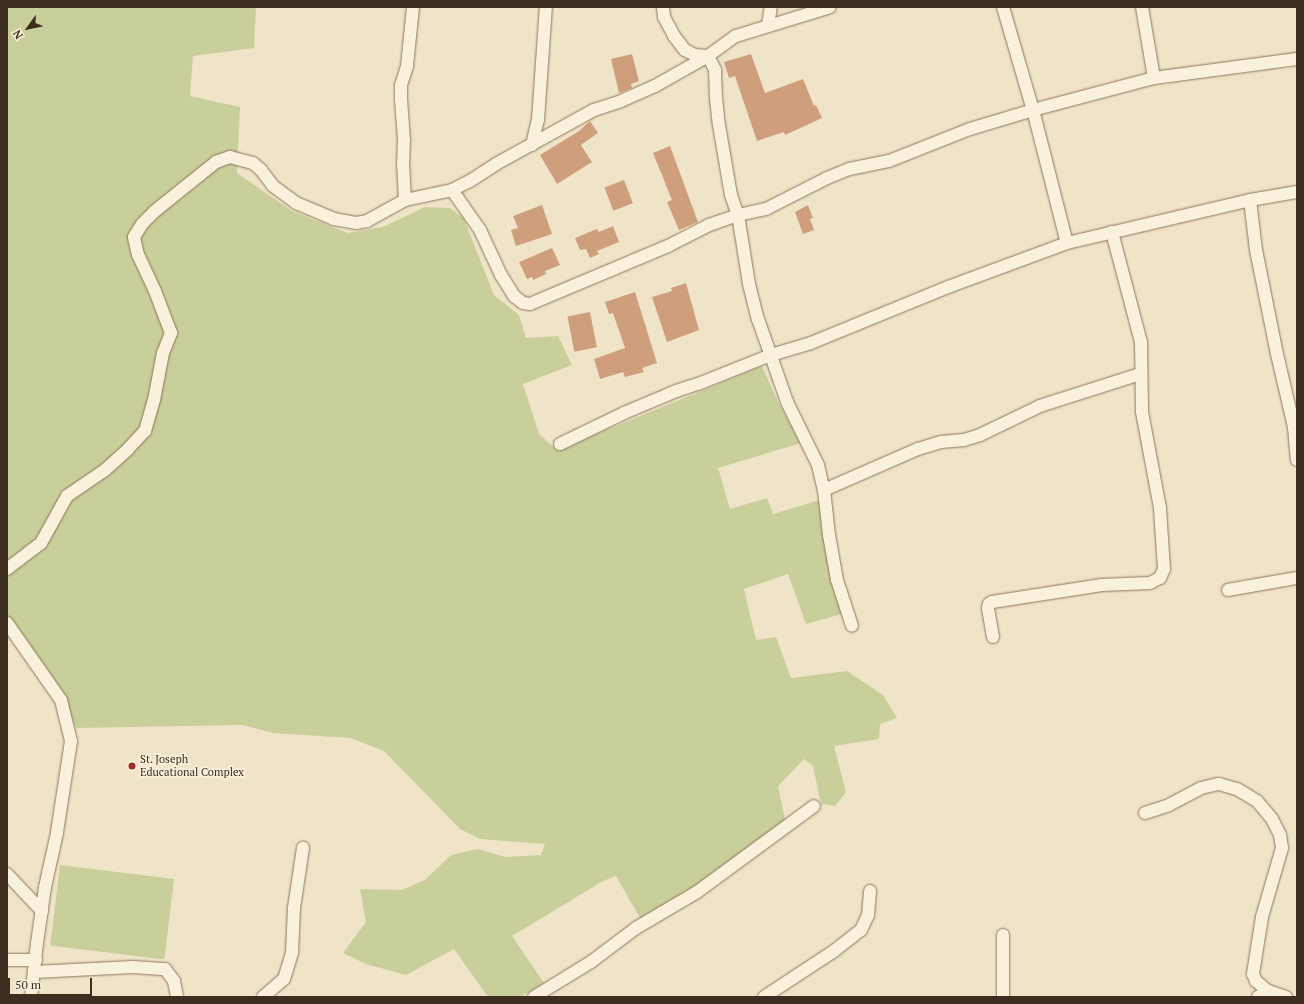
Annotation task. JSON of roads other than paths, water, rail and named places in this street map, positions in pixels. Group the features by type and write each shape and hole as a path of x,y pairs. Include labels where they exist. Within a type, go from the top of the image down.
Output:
{"street":[{"path":"405,200 401,92 407,66 413,7"},
{"path":"532,145 538,120 546,7"},
{"path":"663,7 664,17 674,36 685,50 695,55 708,56"},
{"path":"768,25 771,7"},
{"path":"7,569 41,543 67,496 105,470 128,449 144,430 154,400 163,353 171,333 138,255 134,237 142,224 155,210 216,162 230,157 253,163 261,170 273,186 296,203 334,219 356,224 367,221 405,200 452,190 594,110 621,101 655,86 708,56 736,36 830,7"},
{"path":"1003,7 1033,110 1067,243"},
{"path":"1142,7 1154,78"},
{"path":"708,56 715,70 719,125 732,195 738,215 751,291 758,319 787,402 818,465 824,490 829,534 837,580 852,626"},
{"path":"452,190 480,230 501,274 514,296 523,303 530,304 668,246 709,225 738,215 766,209 827,178 849,169 889,161 970,129 1033,110 1154,78 1297,59"},
{"path":"538,120 554,132"},
{"path":"560,444 659,397 698,384 771,355 811,343 948,287 1067,243 1250,200 1297,192"},
{"path":"1250,200 1256,250 1277,354 1294,427 1297,460"},
{"path":"993,637 988,608 989,604 992,602 1102,585 1150,583 1160,578 1164,568 1160,508 1142,412 1140,374 1142,358 1141,342 1112,232"},
{"path":"824,490 918,449 940,442 964,440 980,435 1040,406 1140,374"},
{"path":"1228,590 1297,578"},
{"path":"7,623 61,700 71,741 59,826 42,911 31,997"},
{"path":"1145,813 1170,805 1201,788 1219,784 1237,789 1257,801 1272,819 1280,835 1282,848 1262,917 1253,974 1263,994 1286,997"},
{"path":"534,997 591,962 636,928 697,892 814,806"},
{"path":"264,997 284,979 292,953 294,908 303,848"},
{"path":"7,874 42,911"},
{"path":"764,997 834,951 861,930 868,915 870,891"},
{"path":"1003,935 1003,997"},
{"path":"7,960 35,966 133,967 165,969 174,981 177,997"}],"place":[{"name":"St. Joseph Educational Complex","path":"132,766"}]}
